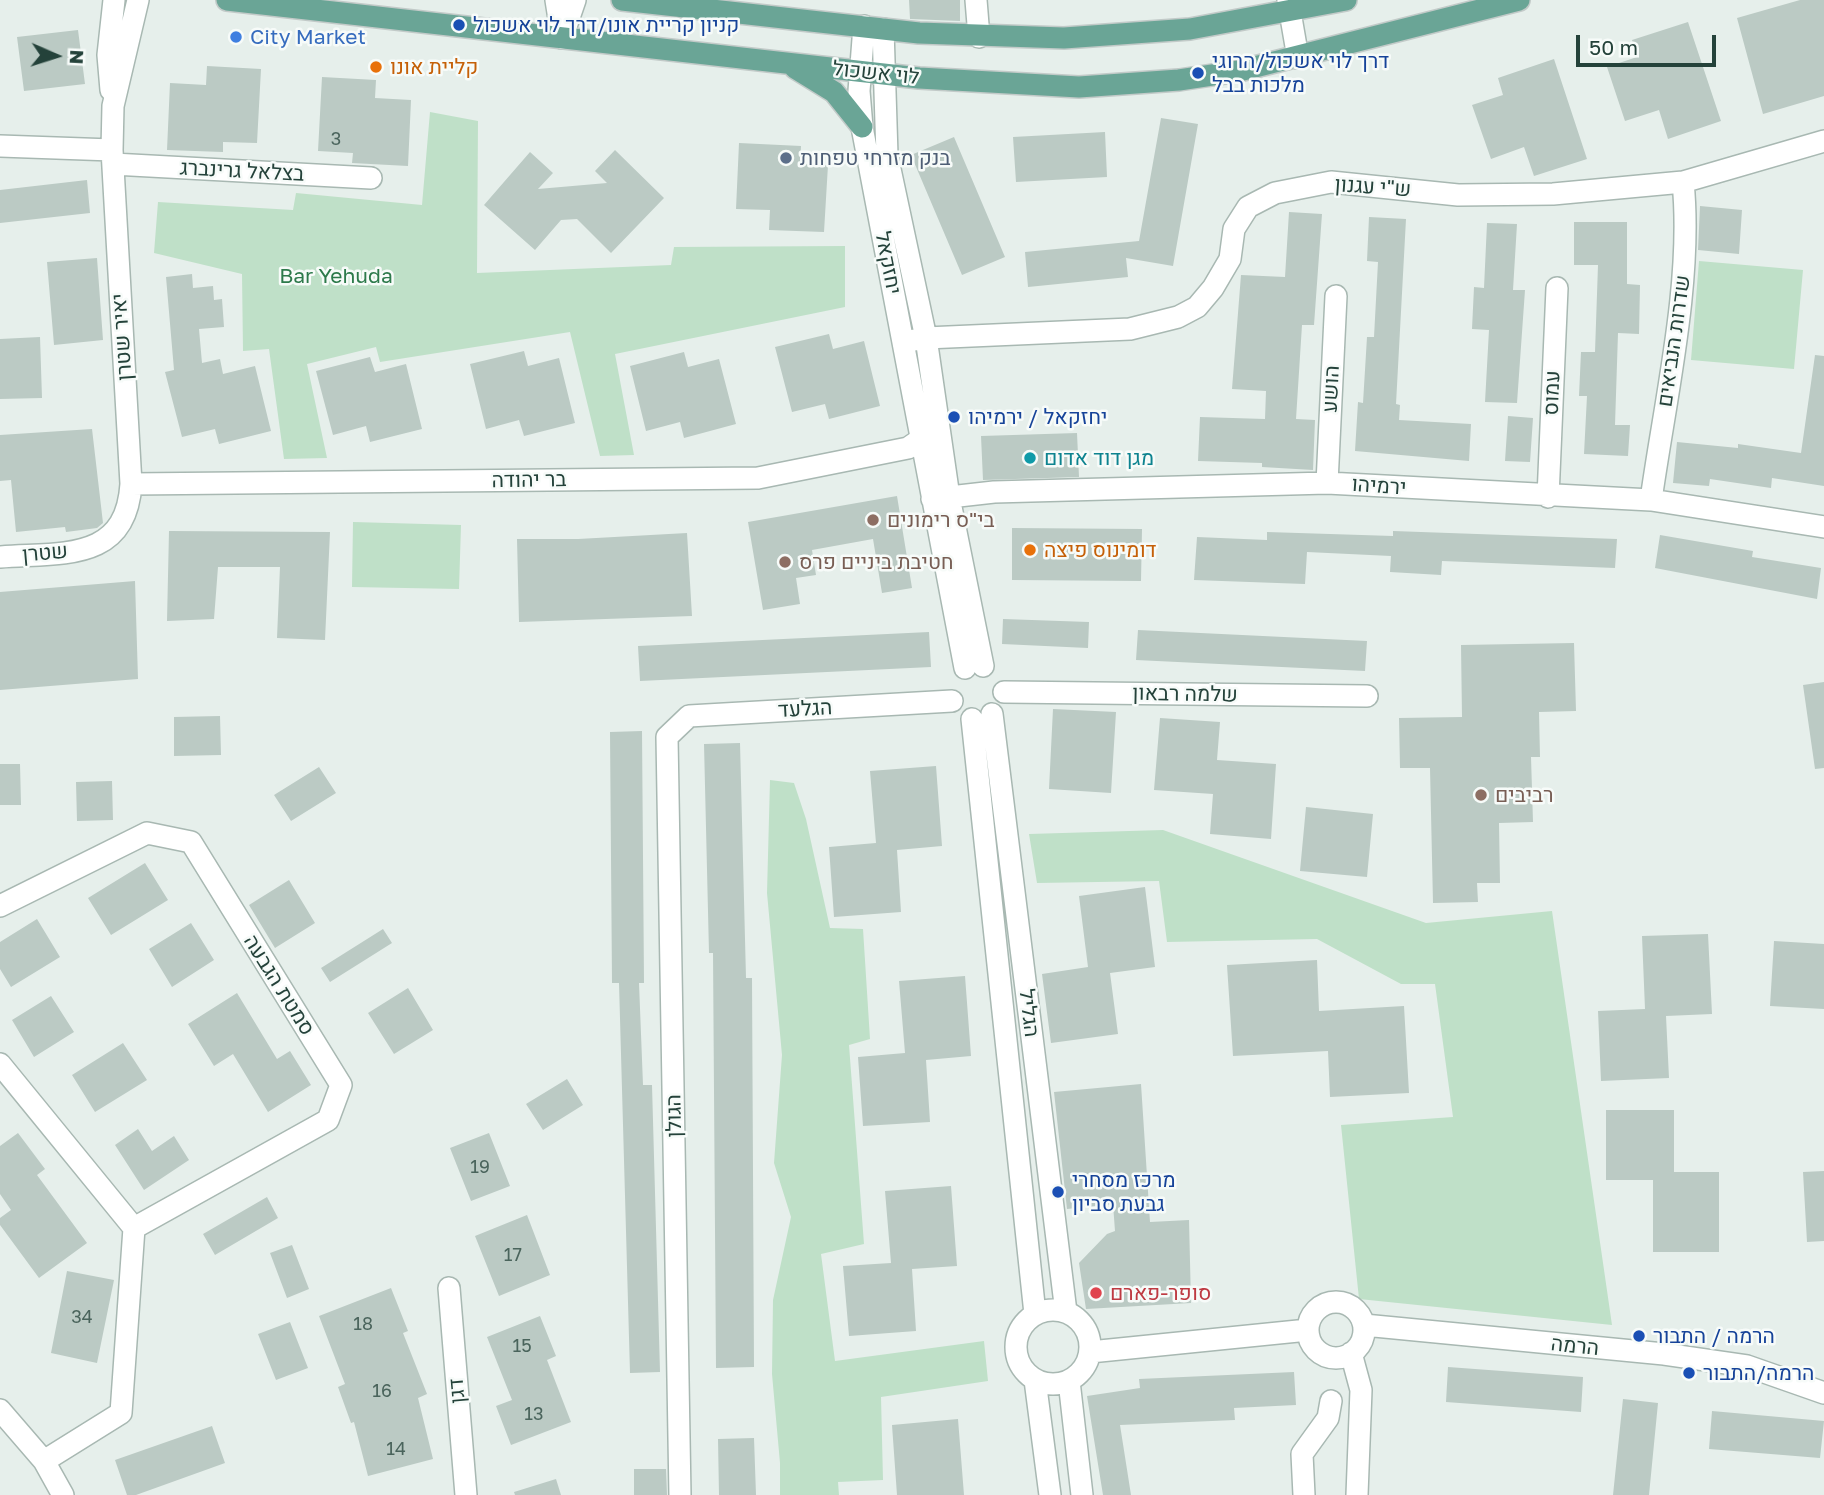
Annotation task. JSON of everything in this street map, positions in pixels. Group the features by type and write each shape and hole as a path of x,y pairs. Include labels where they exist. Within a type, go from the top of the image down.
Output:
{"main road":[{"name":"לוי אשכול","path":"227,0 1015,86 1113,86 1213,76 1298,58 1519,0"},
{"name":"לוי אשכול","path":"622,0 979,37 1064,38 1145,35 1289,6 1346,0"},
{"path":"784,62 834,92 862,127"}],"street":[{"name":"יאיר שטרן","path":"90,549 110,539 130,509 131,484 112,157 113,106 108,55 114,0"},
{"name":"יאיר שטרן","path":"113,106 138,0"},
{"path":"556,0 562,38"},
{"path":"562,38 575,0"},
{"path":"976,0 979,37"},
{"path":"1289,6 1298,58"},
{"name":"יחזקאל","path":"873,27 860,71 862,127 921,439 941,498"},
{"name":"יחזקאל","path":"873,27 885,73 887,155 926,338 941,498"},
{"name":"ש\"י עגנון","path":"903,341 1130,329 1178,317 1197,307 1213,288 1230,259 1234,229 1248,208 1275,192 1331,182 1458,195 1553,194 1683,181 1824,141"},
{"name":"בצלאל גרינברג","path":"0,146 371,178"},
{"name":"שדרות הנביאים","path":"1651,500 1683,275 1688,224 1683,181"},
{"name":"עמוס","path":"1548,497 1557,288"},
{"name":"הושע","path":"1327,483 1336,296"},
{"name":"בר יהודה","path":"131,484 758,478 908,448 921,439"},
{"name":"ירמיהו","path":"941,498 1177,484 1327,483 1548,497 1651,500 1824,527"},
{"path":"941,498 974,667"},
{"name":"שטרן","path":"0,557 90,549"},
{"path":"974,667 998,675 1004,692 999,708 982,716 960,713 952,701 951,686 974,667"},
{"name":"שלמה רבאון","path":"1004,692 1367,696"},
{"name":"הגלעד","path":"667,737 689,716 952,701"},
{"name":"הגליל","path":"982,716 1066,1312"},
{"name":"הגליל","path":"982,716 1035,1314"},
{"name":"הגולן","path":"667,737 680,1495"},
{"name":"סמטת הגבעה","path":"0,906 147,833 191,842 341,1085 328,1120 134,1228"},
{"path":"0,1064 134,1228 121,1413 44,1461"},
{"name":"דגן","path":"449,1288 466,1495"},
{"path":"1333,1301 1352,1306 1364,1325 1362,1339 1351,1353 1342,1357 1321,1354 1312,1345 1308,1329 1315,1310 1333,1301"},
{"path":"1053,1309 1066,1312 1080,1321 1087,1332 1090,1352 1080,1373 1069,1381 1048,1384 1035,1380 1020,1365 1015,1346 1018,1333 1035,1314 1053,1309"},
{"name":"הרמה","path":"1364,1325 1664,1354 1746,1367 1824,1393"},
{"path":"1090,1352 1308,1329"},
{"path":"1351,1353 1361,1390 1357,1495"},
{"path":"1035,1380 1050,1495"},
{"path":"1069,1381 1082,1495"},
{"path":"1304,1495 1302,1454 1328,1418 1331,1401"},
{"path":"0,1410 44,1461 63,1495"}],"green space":[{"name":"Bar Yehuda","path":"430,112 478,121 477,273 671,265 674,247 845,246 845,307 615,354 634,455 600,456 570,332 380,362 376,347 307,364 327,458 284,459 269,349 243,351 242,274 154,253 158,202 293,210 296,193 422,205"},
{"path":"1699,261 1803,270 1794,369 1691,360"},
{"path":"353,522 461,525 459,589 352,587"},
{"path":"770,780 794,783 806,819 830,928 863,929 870,1039 849,1045 864,1244 821,1254 835,1361 984,1341 988,1381 881,1397 883,1480 838,1482 839,1495 780,1495 780,1463 772,1374 773,1300 791,1217 774,1163 782,1055 767,893"},
{"path":"1163,830 1426,923 1552,911 1612,1325 1359,1299 1341,1125 1453,1117 1435,984 1401,984 1317,939 1167,942 1159,881 1037,883 1029,834"}],"building":[{"path":"909,0 960,0 960,21 910,19"},
{"path":"1800,0 1824,0 1824,96 1763,114 1737,18"},
{"path":"1688,22 1721,121 1668,139 1659,110 1625,121 1607,67 1637,57 1632,40"},
{"path":"78,30 85,84 24,91 17,37"},
{"path":"1554,59 1587,159 1534,176 1524,147 1491,159 1472,105 1503,95 1498,78"},
{"path":"207,66 261,69 257,143 223,142 223,152 167,150 170,83 206,85"},
{"path":"322,77 376,80 375,98 411,100 408,166 352,163 353,153 318,151"},
{"path":"1161,118 1198,124 1173,266 1126,258 1128,277 1028,287 1025,252 1139,241"},
{"path":"1105,132 1107,177 1016,182 1013,137"},
{"path":"954,137 1005,257 962,275 911,155"},
{"path":"739,143 801,146 800,164 828,165 824,232 769,230 770,210 736,209"},
{"path":"615,150 664,198 611,253 577,219 561,220 535,250 484,205 530,152 553,173 538,189 607,183 595,171"},
{"path":"87,180 90,213 0,223 0,190"},
{"path":"1700,206 1742,210 1739,254 1698,250"},
{"path":"1289,212 1322,214 1314,325 1302,325 1296,419 1315,420 1313,470 1262,467 1262,463 1198,461 1200,417 1265,419 1266,391 1232,389 1241,275 1285,277"},
{"path":"1369,217 1406,219 1396,404 1400,405 1399,420 1471,424 1469,461 1355,451 1358,402 1363,403 1367,337 1374,337 1378,262 1367,261"},
{"path":"1574,222 1627,222 1627,284 1640,285 1639,334 1618,333 1615,425 1630,425 1628,456 1584,454 1587,396 1579,396 1581,352 1595,352 1598,265 1574,265"},
{"path":"1487,223 1517,224 1513,290 1525,290 1517,403 1485,402 1489,330 1472,329 1474,287 1484,288"},
{"path":"97,258 103,340 54,345 47,262"},
{"path":"192,274 193,288 213,286 214,300 222,299 224,327 199,329 202,363 220,359 223,374 255,366 271,431 219,444 215,429 182,437 165,372 174,370 166,277"},
{"path":"829,334 833,349 864,341 880,406 829,419 825,404 792,412 775,347"},
{"path":"40,337 42,398 0,399 0,339"},
{"path":"524,351 528,366 559,358 575,423 524,436 519,420 486,429 470,364"},
{"path":"684,352 688,367 719,359 736,424 684,438 680,422 646,431 630,366"},
{"path":"1815,355 1824,356 1824,486 1772,478 1771,488 1710,479 1709,486 1673,483 1677,442 1738,448 1738,444 1801,453"},
{"path":"370,357 375,372 406,364 422,429 370,442 366,426 333,435 316,371"},
{"path":"1508,416 1533,418 1530,462 1505,461"},
{"path":"92,429 103,523 97,528 66,532 65,527 16,532 11,480 0,481 0,435"},
{"name":"מגן דוד אדום","path":"1077,433 1079,477 983,480 981,436"},
{"name":"חטיבת ביניים פרס","path":"897,496 912,588 882,593 873,539 812,550 816,575 796,578 800,604 763,610 748,522"},
{"path":"1012,528 1142,529 1141,581 1012,580"},
{"path":"169,531 330,532 325,640 277,638 280,567 218,567 214,619 167,621"},
{"path":"1393,531 1617,539 1615,568 1442,561 1441,575 1390,572 1391,556 1307,552 1305,584 1194,580 1197,537 1267,540 1267,532 1393,536"},
{"path":"687,533 692,616 519,622 517,539 578,539"},
{"path":"1660,535 1753,551 1752,557 1821,568 1817,599 1655,568"},
{"path":"135,581 138,679 0,690 0,592"},
{"path":"1003,619 1089,622 1088,648 1002,644"},
{"path":"1138,630 1367,641 1365,671 1136,660"},
{"path":"929,632 931,667 640,681 638,646"},
{"name":"רביבים","path":"1574,643 1576,711 1539,712 1540,757 1531,757 1533,822 1499,823 1500,883 1477,883 1478,902 1433,903 1430,768 1400,768 1399,718 1462,717 1461,645"},
{"path":"1824,682 1824,768 1815,769 1803,685"},
{"path":"1053,709 1116,712 1111,793 1049,789"},
{"path":"220,716 221,755 174,756 174,717"},
{"path":"1160,718 1220,722 1217,760 1276,764 1271,839 1210,834 1213,794 1154,790"},
{"path":"642,731 644,983 639,983 643,1085 652,1085 660,1372 630,1373 619,983 612,983 610,732"},
{"path":"740,743 746,978 752,978 754,1367 716,1368 713,953 709,953 704,744"},
{"path":"0,764 20,764 21,805 0,805"},
{"path":"936,766 942,846 897,850 901,912 834,917 829,847 876,843 870,771"},
{"path":"319,767 336,793 291,821 274,795"},
{"path":"112,781 113,820 77,821 76,782"},
{"path":"1306,807 1373,814 1367,877 1300,871"},
{"path":"145,863 168,900 111,935 88,898"},
{"path":"289,880 315,923 275,948 249,905"},
{"path":"1145,887 1155,967 1110,973 1118,1034 1051,1043 1042,974 1088,967 1079,896"},
{"path":"37,919 60,957 11,987 0,969 0,942"},
{"path":"191,923 214,960 172,987 149,949"},
{"path":"383,929 392,943 330,982 321,968"},
{"path":"1708,934 1712,1014 1666,1016 1669,1078 1601,1081 1598,1011 1645,1009 1642,936"},
{"path":"1774,941 1824,944 1824,1009 1770,1006"},
{"path":"1317,960 1319,1011 1404,1006 1409,1093 1330,1097 1328,1051 1233,1056 1227,965"},
{"path":"965,976 971,1056 926,1060 930,1122 863,1126 858,1057 905,1053 899,981"},
{"path":"408,988 433,1030 394,1054 368,1013"},
{"path":"237,993 277,1059 290,1051 311,1085 268,1112 233,1054 214,1066 188,1024"},
{"path":"51,996 74,1032 34,1057 12,1020"},
{"path":"123,1043 147,1080 95,1112 72,1075"},
{"path":"567,1079 583,1105 543,1130 526,1104"},
{"path":"1141,1084 1150,1222 1189,1220 1191,1303 1086,1309 1079,1263 1107,1234 1115,1231 1113,1204 1067,1209 1054,1092"},
{"path":"1606,1110 1674,1110 1674,1172 1719,1172 1719,1252 1653,1252 1653,1180 1606,1180"},
{"path":"138,1129 152,1151 174,1136 189,1160 144,1190 115,1145"},
{"path":"18,1133 45,1169 37,1175 87,1243 39,1278 0,1225 0,1218 11,1210 0,1194 0,1146"},
{"path":"489,1133 510,1186 471,1201 450,1148"},
{"path":"1824,1171 1824,1241 1807,1242 1803,1172"},
{"path":"951,1186 957,1266 912,1269 916,1331 849,1336 843,1266 891,1263 885,1191"},
{"path":"267,1197 278,1218 215,1255 203,1234"},
{"path":"527,1215 550,1275 499,1296 475,1236"},
{"path":"292,1245 309,1289 287,1298 270,1253"},
{"path":"67,1271 114,1280 97,1363 51,1353"},
{"path":"391,1288 408,1331 403,1333 427,1394 418,1398 433,1459 368,1476 354,1422 351,1423 338,1387 345,1384 319,1316"},
{"path":"540,1316 556,1356 547,1360 571,1422 511,1445 496,1406 512,1400 487,1337"},
{"path":"290,1322 308,1368 276,1380 258,1334"},
{"path":"1448,1367 1583,1377 1581,1412 1446,1402"},
{"path":"1294,1372 1296,1405 1234,1408 1235,1420 1120,1425 1131,1495 1103,1495 1087,1396 1140,1388 1139,1379"},
{"path":"1623,1399 1658,1403 1649,1495 1613,1495"},
{"path":"1712,1411 1824,1421 1820,1458 1709,1449"},
{"path":"958,1419 964,1495 897,1495 892,1425"},
{"path":"212,1426 225,1463 136,1495 127,1495 115,1460"},
{"path":"754,1438 756,1495 719,1495 718,1439"},
{"path":"634,1469 666,1469 667,1495 634,1495"},
{"path":"556,1479 561,1495 515,1495 514,1492"}],"place":[{"name":"קניון קריית אונו/דרך לוי אשכול","path":"459,25"},
{"name":"City Market","path":"236,37"},
{"name":"קליית אונו","path":"376,67"},
{"name":"דרך לוי אשכול/הרוגי מלכות בבל","path":"1198,73"},
{"name":"בנק מזרחי טפחות","path":"786,158"},
{"name":"יחזקאל / ירמיהו","path":"954,417"},
{"name":"מגן דוד אדום","path":"1030,458"},
{"name":"בי\"ס רימונים","path":"873,520"},
{"name":"דומינוס פיצה","path":"1030,550"},
{"name":"חטיבת ביניים פרס","path":"785,562"},
{"name":"רביבים","path":"1481,795"},
{"name":"מרכז מסחרי גבעת סביון","path":"1058,1192"},
{"name":"סופר-פארם","path":"1096,1293"},
{"name":"הרמה / התבור","path":"1639,1336"},
{"name":"הרמה/התבור","path":"1689,1373"}]}
